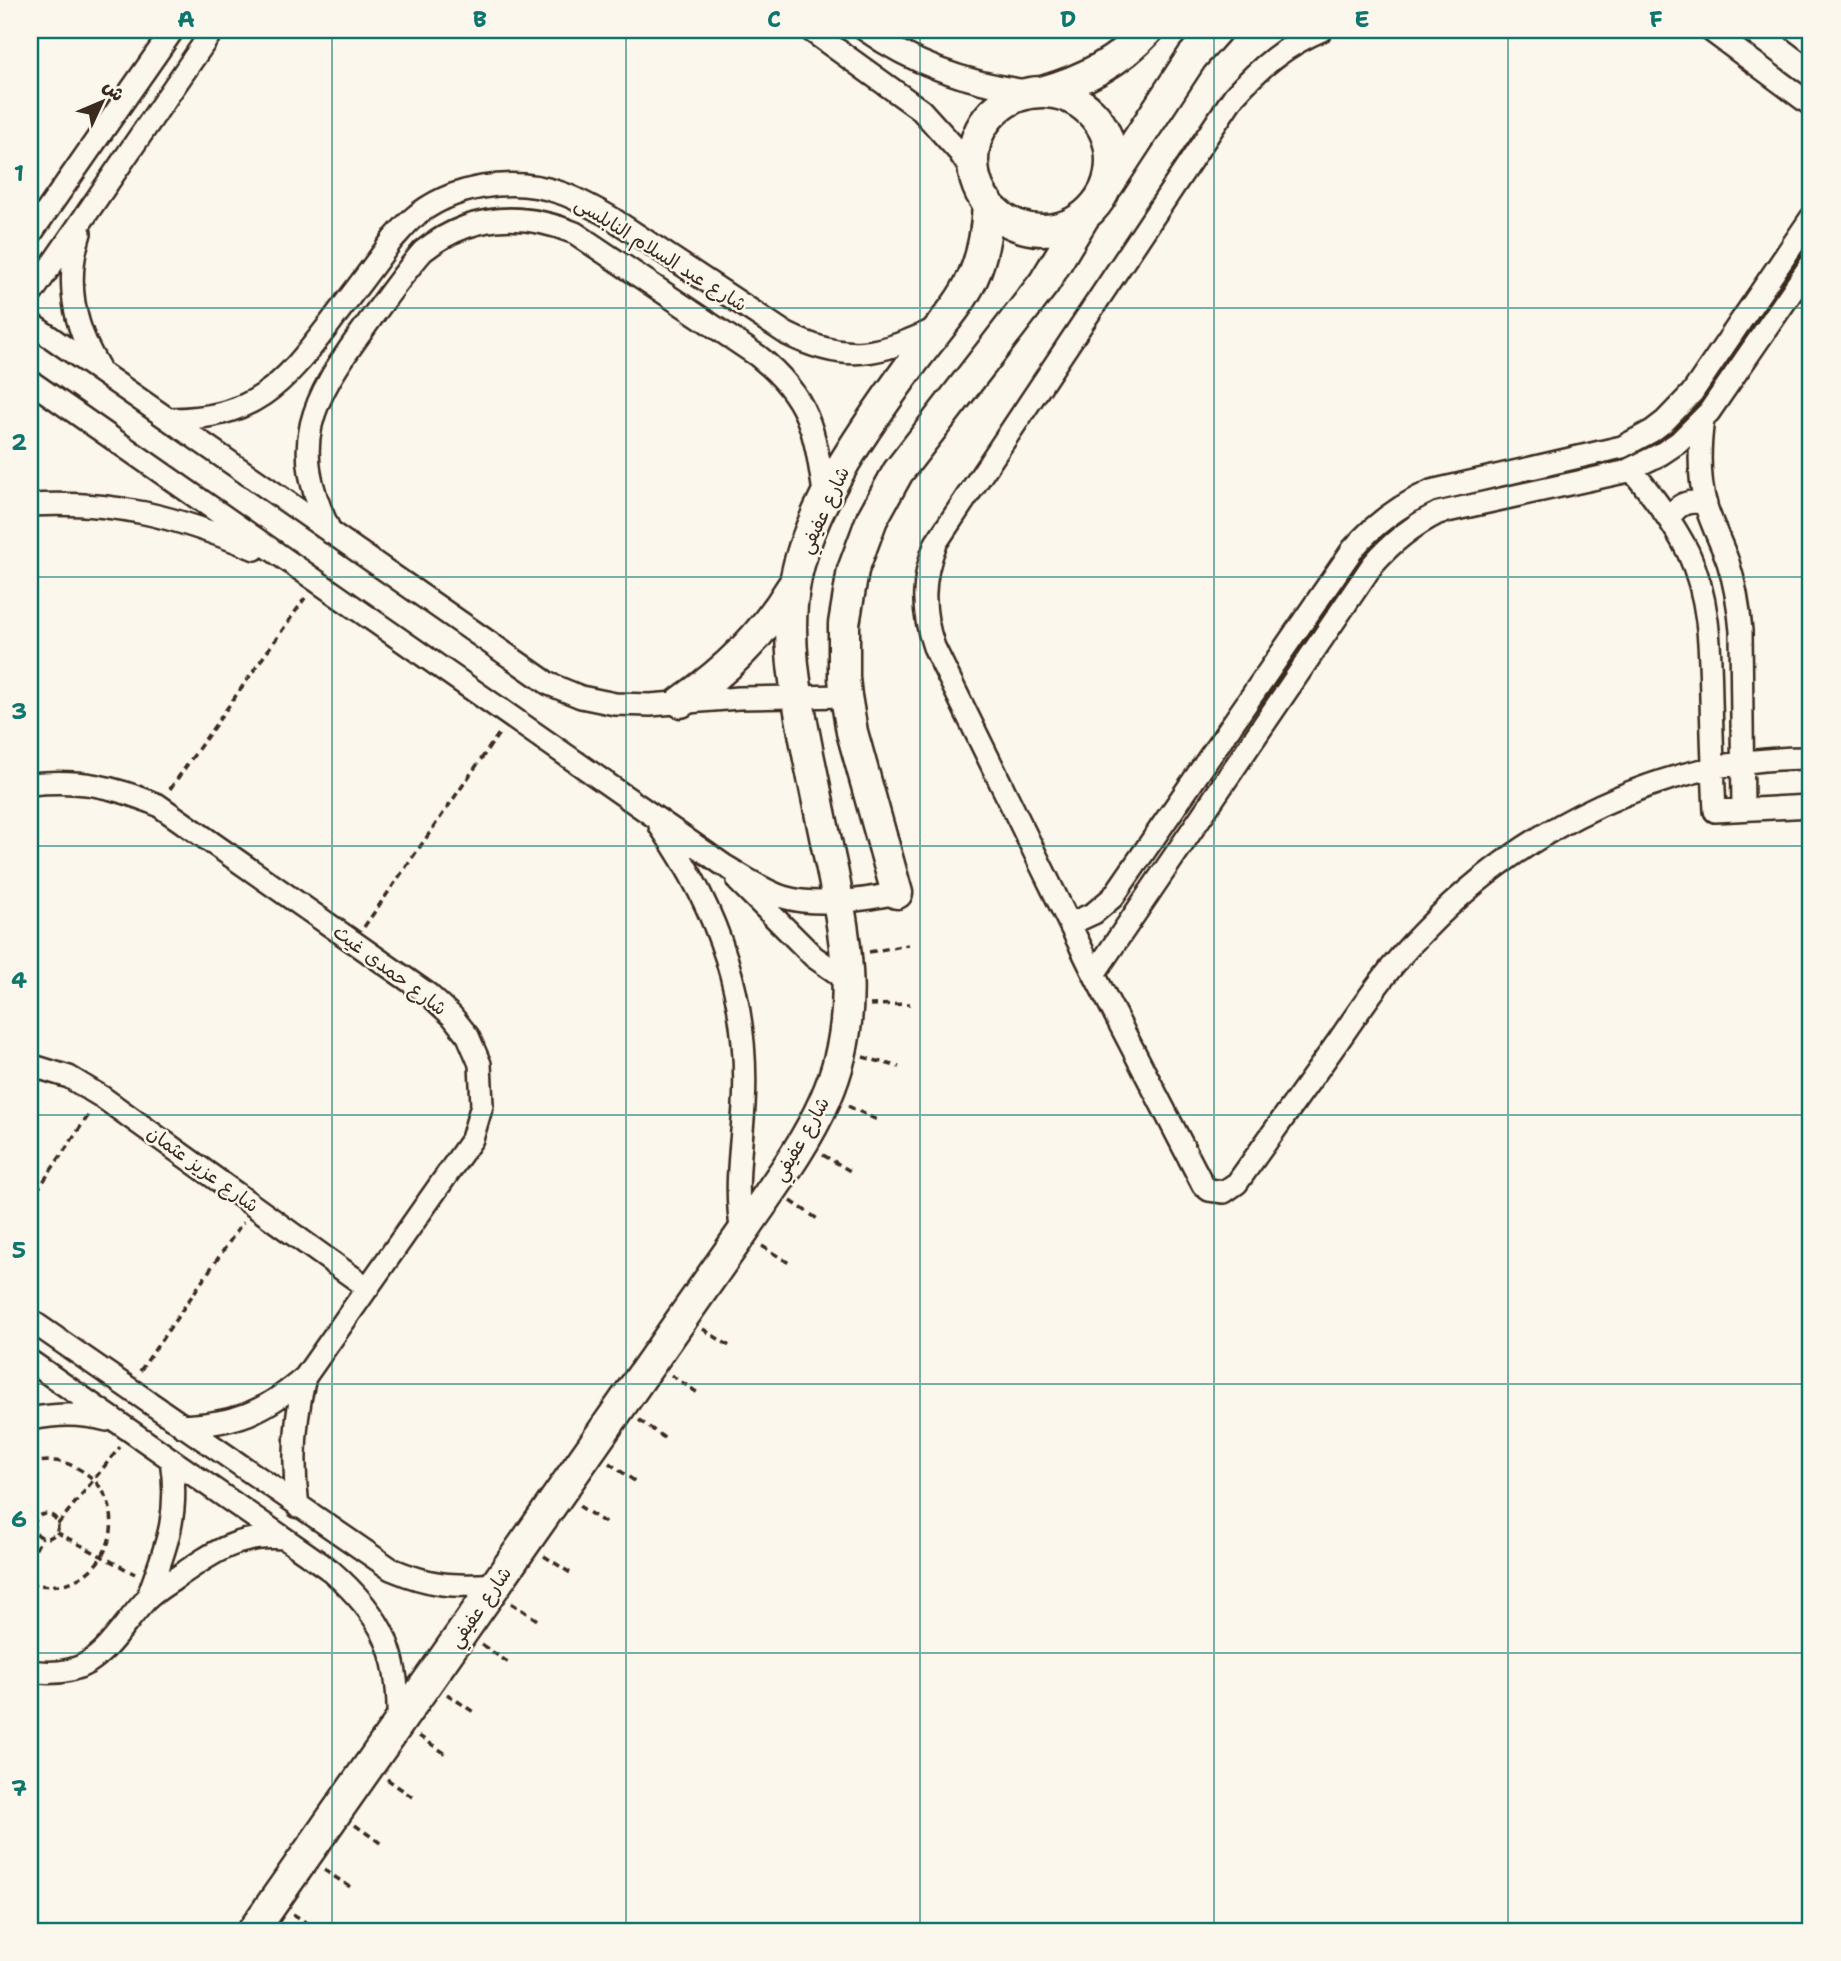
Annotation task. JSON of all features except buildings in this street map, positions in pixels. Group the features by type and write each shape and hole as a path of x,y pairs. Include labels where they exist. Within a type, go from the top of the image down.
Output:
{"street":[{"path":"30,235 173,30"},
{"path":"30,296 213,30"},
{"path":"810,30 921,110 953,144 975,176 988,203 1012,223 1026,228 1057,228 1072,223 1096,204 1192,57 1216,30"},
{"path":"865,30 910,58 940,71 992,86 1057,94 1072,99 1096,118 1107,139 1111,162 1104,191"},
{"path":"975,176 975,143 982,127 1004,103 1019,96 1069,85 1094,73 1118,58 1148,30"},
{"path":"1322,30 1289,46 1269,61 1234,96 936,543 930,559 924,594 925,612 934,647 1094,974 1199,1178 1209,1190 1224,1192 1237,1183 1399,959 1422,932 1475,883 1533,841 1576,817 1638,790 1713,766 1777,758 1811,758"},
{"path":"1710,30 1811,105"},
{"path":"1795,30 1811,42"},
{"name":"شارع عبد السلام النابلسى","path":"167,419 195,419 222,414 248,404 271,390 292,372 411,219 432,204 482,187 510,184 534,186 560,192 584,203 610,217 787,334 814,347 843,354 873,352 903,344 942,326"},
{"path":"30,210 56,197"},
{"name":"شارع عفيفي","path":"253,1931 742,1233 803,1144 827,1097 841,1051 848,981 838,901 797,698 791,640 795,581 808,538 825,499 880,408 959,305 977,270 987,230 988,203"},
{"path":"30,381 725,866 768,891 786,898 838,901 897,893 852,732 846,696 844,624 853,570 872,519 898,472 1044,283 1085,215"},
{"path":"84,218 74,260 72,282 75,314 86,346 102,374"},
{"path":"1070,924 1094,913 1120,888 1353,549 1390,513 1431,491 1622,447 1652,431 1692,393 1811,218"},
{"name":"شارع عبد السلام النابلسى","path":"332,534 319,508 308,450 312,420 321,392 336,367 423,251 459,228 505,219 553,224 585,239 780,373 797,395 810,421 825,499"},
{"path":"1094,974 1373,564 1399,537 1438,513 1604,477 1631,469 1661,454 1679,442 1703,419 1811,264"},
{"path":"30,323 549,684 582,697 615,704 650,705 739,698 846,696"},
{"path":"1703,419 1700,463 1706,504 1730,570 1741,631 1743,809"},
{"path":"1631,469 1669,519 1697,573 1707,616 1715,810 1811,806"},
{"path":"1669,519 1684,503 1706,504"},
{"path":"30,505 90,505 165,516 290,563"},
{"path":"1353,549 1373,564"},
{"path":"681,702 711,681 743,652 778,609 795,581"},
{"name":"شارع حمدى غيث","path":"30,784 60,781 94,784 127,792 158,805 428,995 468,1036 480,1064 482,1105 472,1139 305,1377 279,1399 249,1415 216,1424 182,1426"},
{"path":"650,812 686,864 714,920 733,979 743,1041 744,1104 737,1179 742,1233"},
{"path":"725,866 814,957 848,981"},
{"path":"1094,913 1119,936"},
{"name":"شارع عزيز عثمان","path":"30,1065 69,1077 102,1097 368,1288"},
{"path":"30,1320 391,1569 416,1580 440,1586 494,1587"},
{"path":"53,1336 31,1365 330,1570 357,1593 378,1621 392,1654 399,1689 398,1723"},
{"name":"شارع حمدى غيث","path":"298,1507 293,1441 305,1377"},
{"path":"30,1419 58,1414 89,1415 125,1428"},
{"path":"30,1671 64,1671 84,1665 102,1654 150,1591 165,1551 173,1517 175,1482 171,1459"},
{"path":"150,1591 234,1543 249,1538 284,1538"}],"path":[{"path":"158,805 316,582"},
{"path":"354,942 511,716"},
{"path":"848,981 908,945"},
{"path":"848,981 910,1004"},
{"path":"841,1051 899,1067"},
{"path":"30,1201 102,1097"},
{"path":"827,1097 879,1121"},
{"path":"803,1144 852,1172"},
{"path":"772,1188 819,1220"},
{"path":"128,1389 254,1206"},
{"path":"742,1233 789,1263"},
{"path":"684,1317 731,1347"},
{"path":"652,1362 698,1393"},
{"path":"621,1407 666,1439"},
{"path":"58,1524 52,1516 42,1515 35,1522 35,1531 42,1537 53,1536 58,1524 94,1481 125,1428"},
{"path":"591,1449 636,1482"},
{"path":"30,1464 60,1462 85,1472 102,1490 110,1512 111,1535 102,1557 94,1567 72,1582 45,1586 30,1583"},
{"path":"560,1493 607,1524"},
{"path":"30,1518 35,1522"},
{"path":"56,1532 102,1557 150,1591"},
{"path":"30,1560 42,1537"},
{"path":"525,1543 572,1574"},
{"path":"494,1587 538,1622"},
{"path":"463,1632 509,1663"},
{"path":"428,1681 475,1713"},
{"path":"398,1723 446,1754"},
{"path":"369,1766 415,1799"},
{"path":"336,1812 383,1845"},
{"path":"305,1857 352,1888"},
{"path":"274,1901 319,1931"}]}
